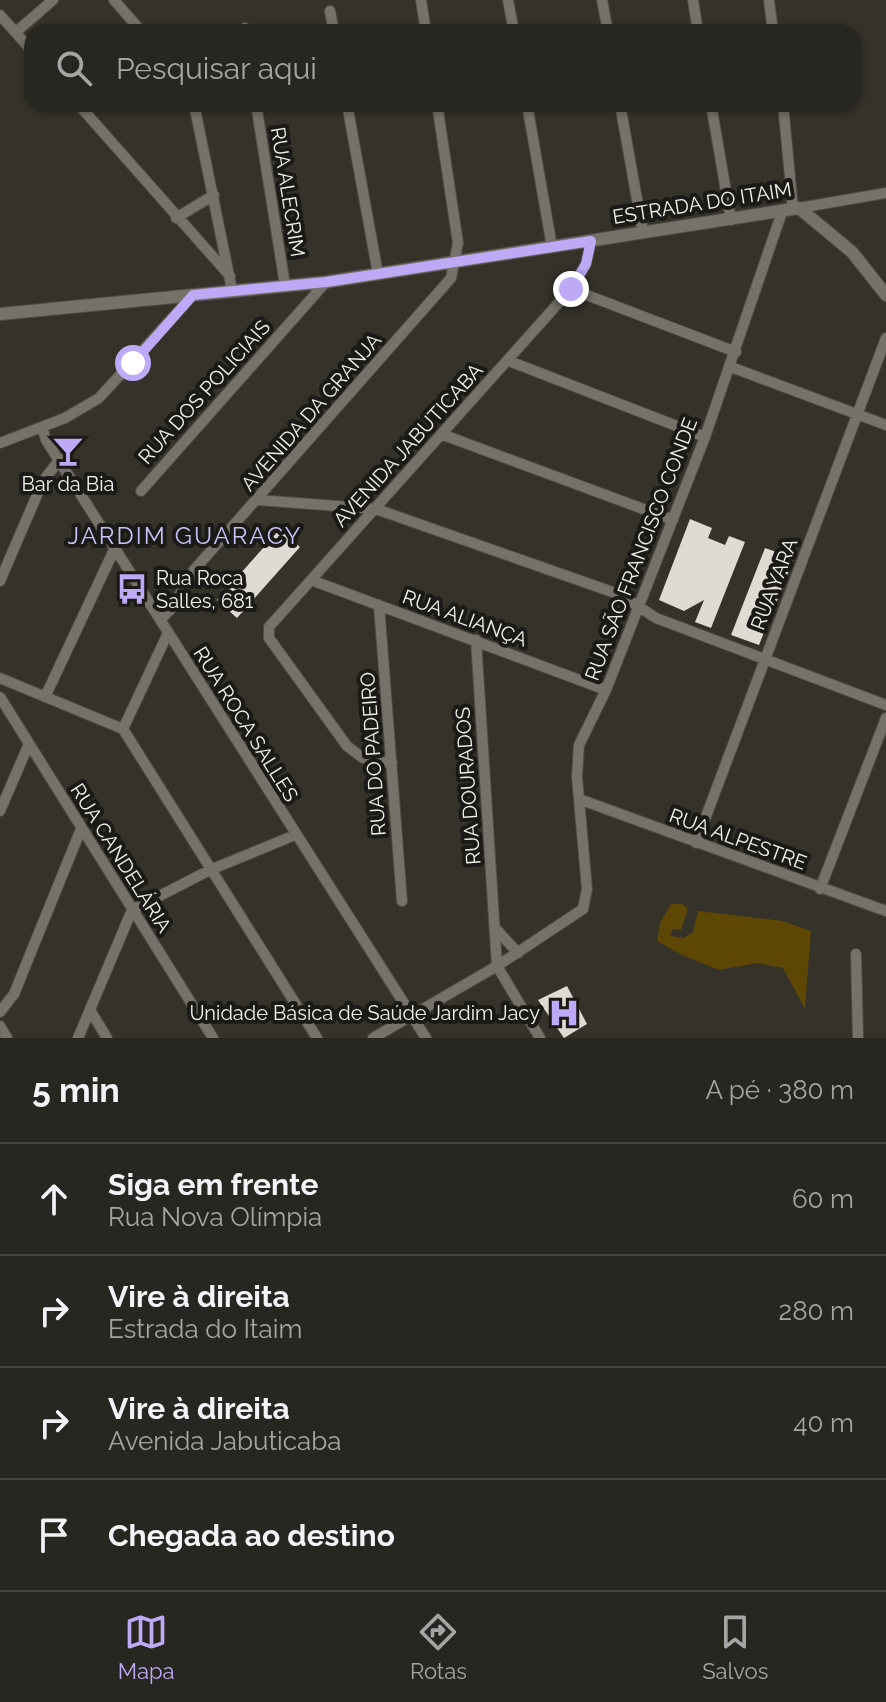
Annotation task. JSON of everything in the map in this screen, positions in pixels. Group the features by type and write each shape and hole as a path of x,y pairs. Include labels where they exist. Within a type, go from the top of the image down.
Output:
{"street":[{"path":"25,24 53,0"},
{"path":"114,0 135,24"},
{"path":"421,0 425,24"},
{"path":"508,0 512,24"},
{"path":"602,0 606,24"},
{"path":"693,0 697,24"},
{"path":"769,0 772,24"},
{"path":"330,11 332,24"},
{"path":"0,15 24,42"},
{"path":"16,32 24,25"},
{"path":"85,112 230,276"},
{"path":"196,112 232,290"},
{"name":"RUA ALECRIM","path":"257,112 285,285"},
{"path":"348,112 378,274"},
{"path":"438,112 458,243 456,264"},
{"path":"528,112 552,247"},
{"path":"621,112 643,233"},
{"path":"712,112 731,220"},
{"path":"784,112 791,210 852,252 886,295"},
{"name":"ESTRADA DO ITAIM","path":"0,314 326,282 456,264 886,193"},
{"path":"176,218 214,195"},
{"name":"RUA SÃO FRANCISCO CONDE","path":"518,953 577,916 585,904 587,889 579,799 579,745 606,690 639,607 791,210"},
{"name":"AVENIDA JABUTICABA","path":"392,763 354,753 269,638 270,624 571,289 586,264 591,241"},
{"name":"AVENIDA DA GRANJA","path":"160,620 171,609 194,570 451,278 456,264"},
{"name":"RUA DOS POLICIAIS","path":"141,491 326,282"},
{"path":"571,289 736,352"},
{"path":"0,443 42,427 99,398 193,295"},
{"name":"RUA YARA","path":"696,843 886,338"},
{"path":"509,361 705,437"},
{"path":"731,367 886,425"},
{"name":"RUA ROCA SALLES","path":"42,427 168,633 426,1038"},
{"path":"441,434 673,520"},
{"path":"0,581 43,481 60,459"},
{"path":"258,500 376,509 621,595 656,618 886,705"},
{"path":"45,697 115,548"},
{"name":"RUA ALIANÇA","path":"311,580 606,690"},
{"name":"RUA DO PADEIRO","path":"379,605 402,901"},
{"path":"123,729 168,633"},
{"name":"RUA DOURADOS","path":"476,640 497,966"},
{"path":"0,678 123,729 317,1038"},
{"name":"RUA CANDELÁRIA","path":"0,697 213,1038"},
{"path":"820,889 886,718"},
{"path":"0,811 28,746"},
{"name":"RUA ALPESTRE","path":"579,799 886,911"},
{"path":"0,1012 14,994 81,829"},
{"path":"78,1038 132,910 210,870 295,835"},
{"path":"373,1038 518,953 496,929"},
{"path":"856,954 858,1038"},
{"path":"497,966 540,1038"},
{"path":"90,1010 107,1038"},
{"path":"0,1026 7,1038"}],"shaded area":[{"path":"671,904 682,904 688,909 681,930 673,929 670,936 684,938 693,932 698,911 783,921 811,931 805,1009 783,968 757,963 719,970 657,941 660,923"}],"building":[{"path":"690,519 712,528 708,538 725,545 729,536 745,542 711,628 695,622 704,600 684,611 659,600"},
{"path":"280,529 300,547 237,618 217,600"},
{"path":"765,548 794,558 759,645 731,635"},
{"name":"Unidade Básica de Saúde Jardim Jacy","path":"567,986 587,1024 564,1038 538,1000"}],"place":[{"name":"Bar da Bia","path":"68,451"},
{"name":"Rua Roca Salles, 681","path":"132,589"},
{"name":"Unidade Básica de Saúde Jardim Jacy","path":"564,1013"}],"district":[{"name":"JARDIM GUARACY","path":"185,535"}],"route":[{"path":"133,363 193,295 326,282 591,241 586,264 571,289"}]}
